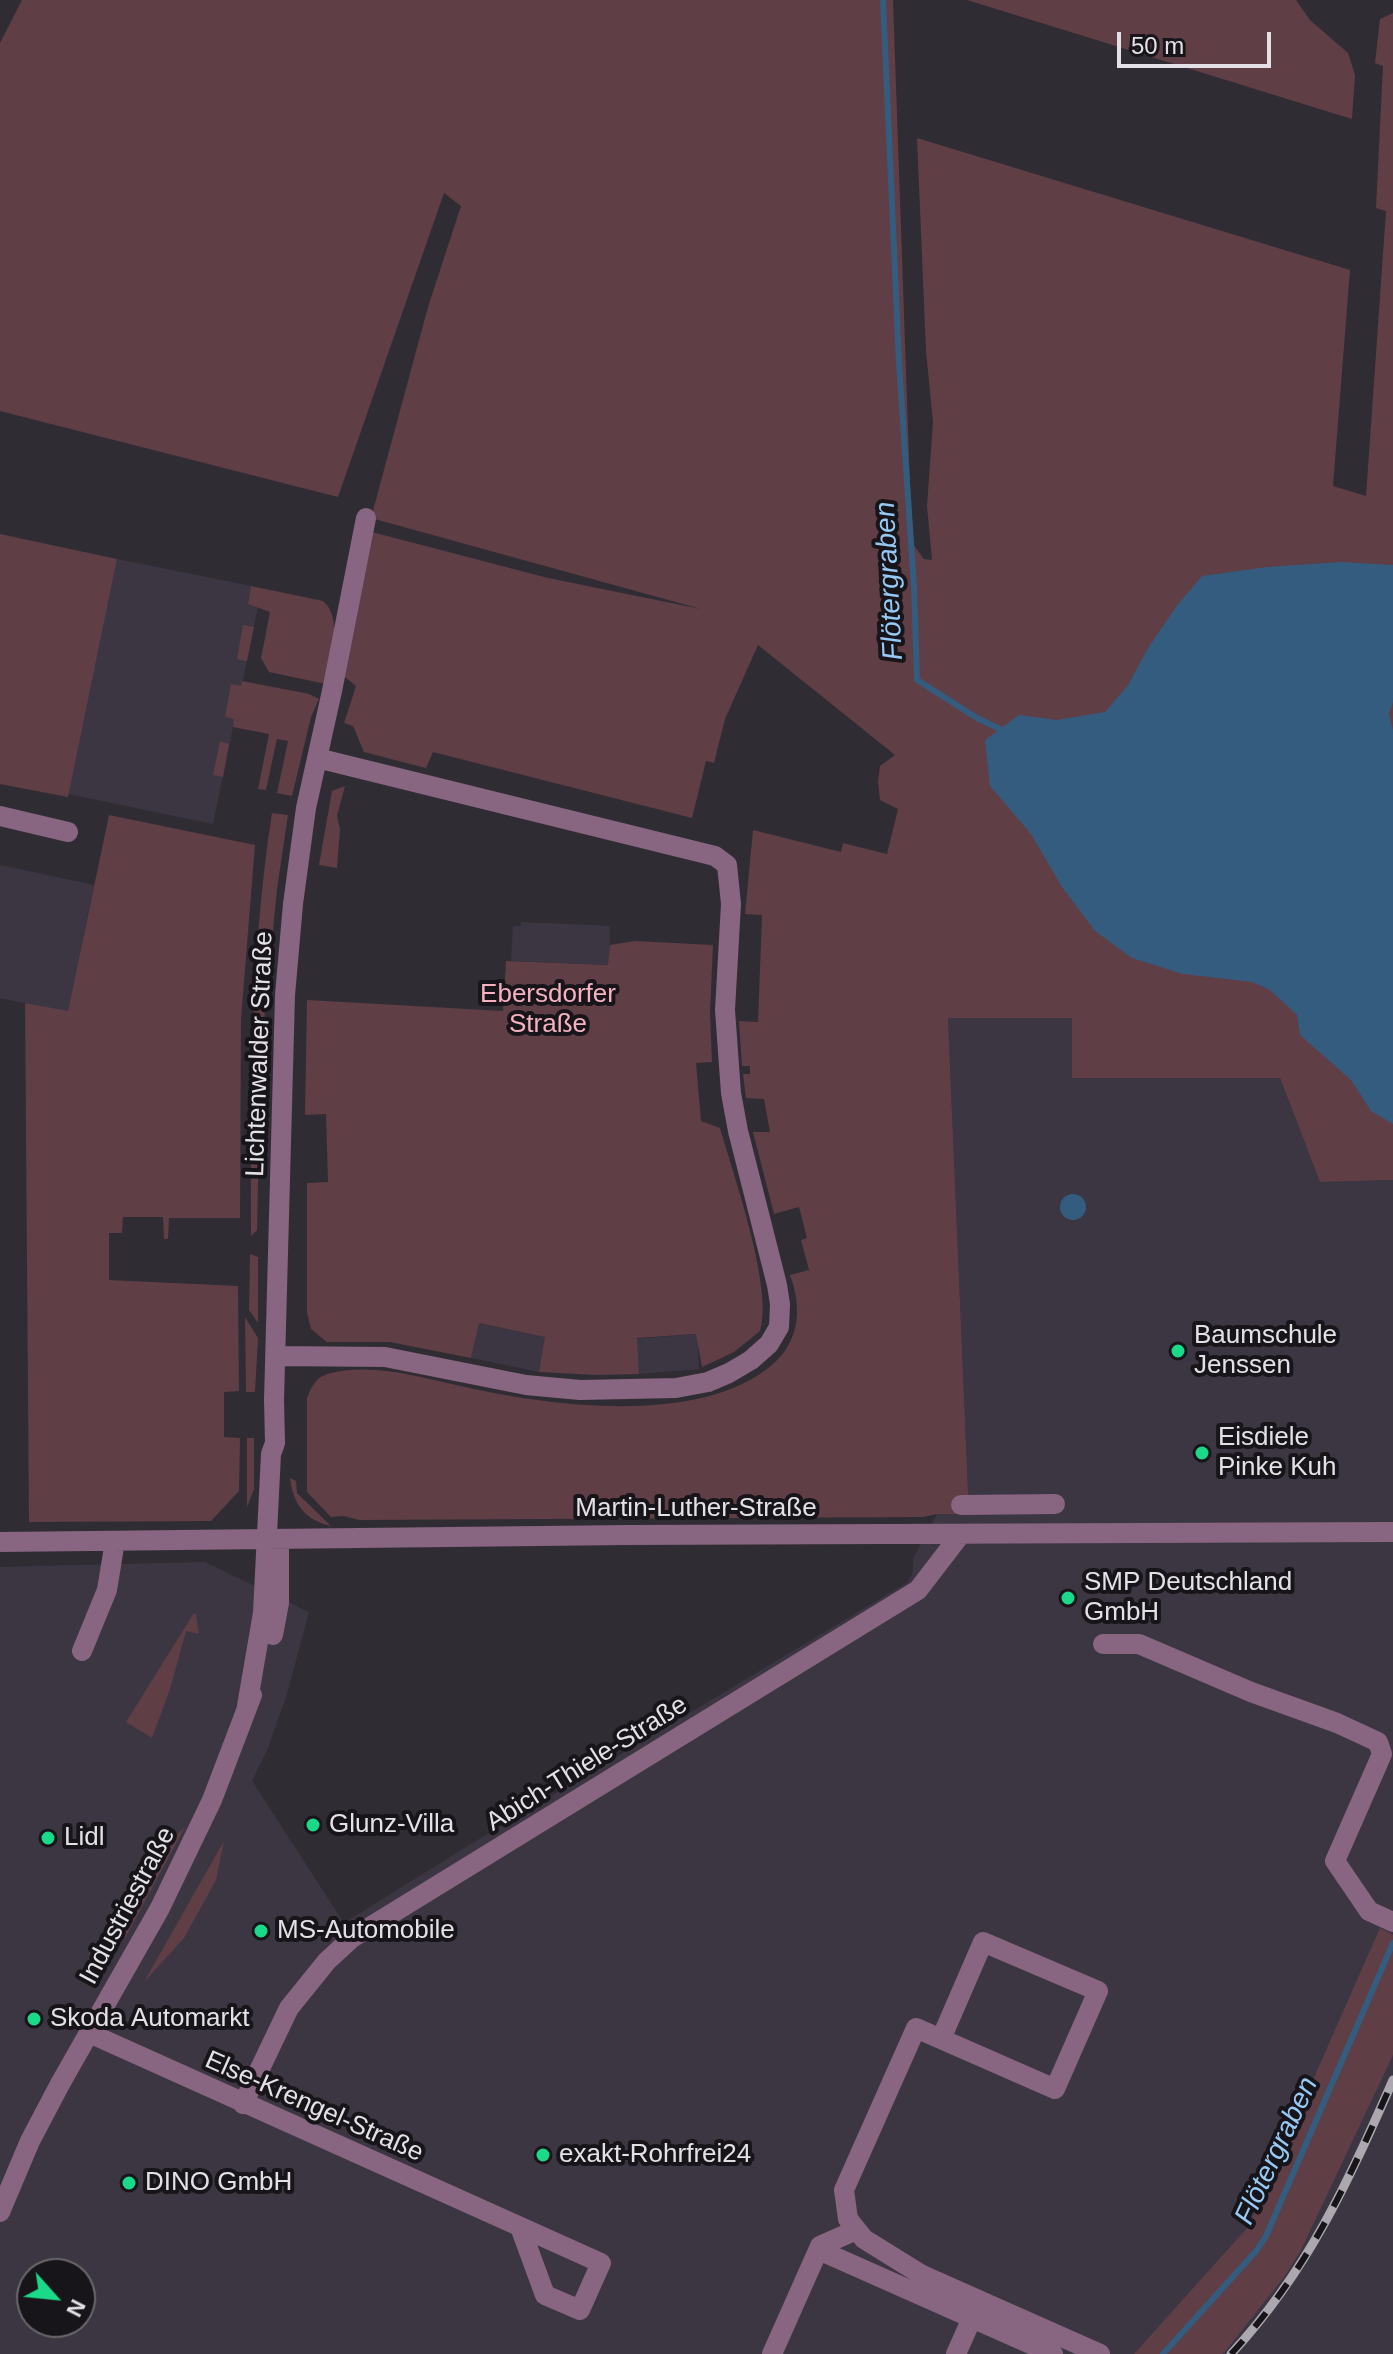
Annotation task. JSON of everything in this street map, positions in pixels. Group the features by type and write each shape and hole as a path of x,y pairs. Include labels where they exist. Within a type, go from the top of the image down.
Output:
{"street":[{"name":"Lichtenwalder Straße","path":"273,1538 279,1453 275,1443 276,1356 285,995 306,808 366,518"},
{"path":"276,1356 385,1357 526,1385 580,1390 676,1388 708,1382 751,1360 769,1344 779,1327 777,1285 738,1131 728,1065 725,1010 731,894 727,865 715,856 317,758"},
{"path":"0,816 68,832"},
{"path":"961,1505 1055,1504"},
{"name":"Martin-Luther-Straße","path":"0,1542 1393,1532"},
{"name":"Abich-Thiele-Straße","path":"243,2104 289,2008 327,1961 352,1938 918,1590 961,1534"},
{"name":"Industriestraße","path":"0,2212 30,2141 160,1908 212,1800 247,1706 273,1538"},
{"path":"82,1651 107,1590 115,1541"},
{"path":"1103,1644 1139,1644 1378,1742 1382,1754 1335,1861 1369,1911 1389,1920"},
{"path":"941,2039 983,1942 1098,1991 1055,2089 941,2039 916,2028 844,2190 848,2219 864,2239 922,2275 1100,2354"},
{"name":"Else-Krengel-Straße","path":"89,2033 601,2263 580,2310 545,2295 520,2227"},
{"path":"772,2354 820,2246 856,2230"},
{"path":"819,2250 1053,2354"},
{"path":"956,2354 972,2318"}],"shaded area":[{"path":"117,559 251,586 248,603 258,606 213,824 68,794"},
{"path":"0,865 94,885 68,1012 0,998"},
{"path":"521,922 610,926 609,965 511,961 513,926 521,926"},
{"path":"948,1018 1072,1018 1073,1078 1280,1078 1320,1182 1393,1180 1393,2354 0,2354 0,1567 205,1562 309,1612 287,1694 268,1748 252,1781 344,1923 908,1582 913,1572 913,1559 937,1514 969,1513"},
{"path":"478,1323 546,1337 539,1372 471,1358"},
{"path":"697,1334 699,1369 639,1374 636,1339"}],"green space":[{"path":"22,0 893,0 912,543 924,559 932,560 927,506 933,422 926,351 917,138 1350,270 1333,486 1366,496 1386,211 1376,208 1383,66 1375,63 1380,19 1393,13 1393,1180 1320,1182 1280,1078 1072,1078 1072,1018 948,1018 969,1514 923,1517 359,1520 331,1517 307,1492 307,1398 316,1382 326,1374 349,1370 385,1371 508,1396 629,1406 709,1396 744,1383 782,1355 789,1345 796,1323 796,1299 790,1275 809,1270 801,1240 807,1238 799,1207 774,1214 753,1132 770,1132 764,1099 746,1098 743,1074 750,1074 750,1066 742,1066 739,1021 758,1022 762,915 745,914 753,830 841,852 843,843 887,854 898,809 880,800 878,782 880,766 895,755 758,645 725,719 714,763 706,761 692,818 433,752 426,768 364,752 353,726 344,723 356,686 341,674 372,532 548,578 701,609 371,518 428,307 461,206 444,193 338,497 0,411 0,43"},
{"path":"967,0 1296,0 1310,20 1348,53 1355,75 1352,119"},
{"path":"0,534 117,559 68,797 0,784"},
{"path":"251,586 323,601 329,608 333,618 334,640 326,684 269,672 261,658 270,612 248,604"},
{"path":"243,625 254,627 247,661 237,659"},
{"path":"242,681 309,694 319,699 311,717 292,796 277,793 288,741 277,739 266,790 258,789 269,734 233,727 234,719 225,717 231,684 241,686"},
{"path":"220,741 229,744 223,777 213,775"},
{"path":"345,786 337,816 340,829 337,868 319,865 332,791"},
{"path":"272,813 288,815 277,889 261,1052 257,1230 251,1236 256,971"},
{"path":"109,815 255,845 241,1019 240,1218 169,1218 168,1239 164,1239 163,1217 123,1217 122,1233 109,1233 109,1280 238,1286 239,1391 224,1392 224,1437 240,1438 239,1491 211,1521 29,1522 25,1003 68,1011"},
{"name":"Ebersdorfer Straße","path":"635,941 713,945 710,1013 712,1062 696,1063 701,1121 720,1128 742,1201 761,1288 763,1312 760,1331 734,1352 702,1367 696,1334 637,1338 639,1374 539,1372 545,1337 479,1323 471,1358 390,1342 327,1342 311,1329 307,1313 307,1183 328,1182 326,1114 305,1115 307,1000 503,1011 506,961 608,965 610,945"},
{"path":"250,1254 258,1257 258,1323 249,1310"},
{"path":"245,1317 258,1338 255,1392 246,1392"},
{"path":"247,1438 254,1438 254,1489 247,1507"},
{"path":"290,1478 296,1481 297,1493 331,1526 314,1520 302,1510 294,1496"},
{"path":"194,1613 199,1634 186,1631 152,1738 126,1722"},
{"path":"185,1827 124,1940 127,1912 159,1852"},
{"path":"224,1841 216,1880 184,1938 144,1982"},
{"path":"1380,1928 1393,1935 1393,2055 1301,2250 1285,2276 1223,2354 1134,2354 1248,2227"}],"water":[{"path":"1342,562 1393,565 1393,702 1389,714 1393,730 1393,1124 1371,1111 1351,1080 1300,1035 1297,1015 1270,990 1252,982 1183,974 1132,958 1095,931 1062,887 1031,834 990,786 985,740 1019,715 1057,720 1105,712 1128,685 1148,648 1178,604 1202,576 1267,567"},
{"path":"1073,1194 1082,1198 1086,1207 1082,1216 1073,1220 1064,1216 1060,1207 1064,1198"}],"waterway":[{"name":"Flötergraben","path":"883,0 917,680 977,718 1006,732"},
{"name":"Flötergraben","path":"1163,2354 1257,2250 1266,2236 1393,1943"}],"railway":[{"path":"1231,2354 1258,2323 1304,2258 1342,2190 1393,2080"}],"place":[{"name":"Baumschule Jenssen","path":"1178,1351"},
{"name":"Eisdiele Pinke Kuh","path":"1202,1453"},
{"name":"SMP Deutschland GmbH","path":"1068,1598"},
{"name":"Glunz-Villa","path":"313,1825"},
{"name":"Lidl","path":"48,1838"},
{"name":"MS-Automobile","path":"261,1931"},
{"name":"Skoda Automarkt","path":"34,2019"},
{"name":"exakt-Rohrfrei24","path":"543,2155"},
{"name":"DINO GmbH","path":"129,2183"}]}
